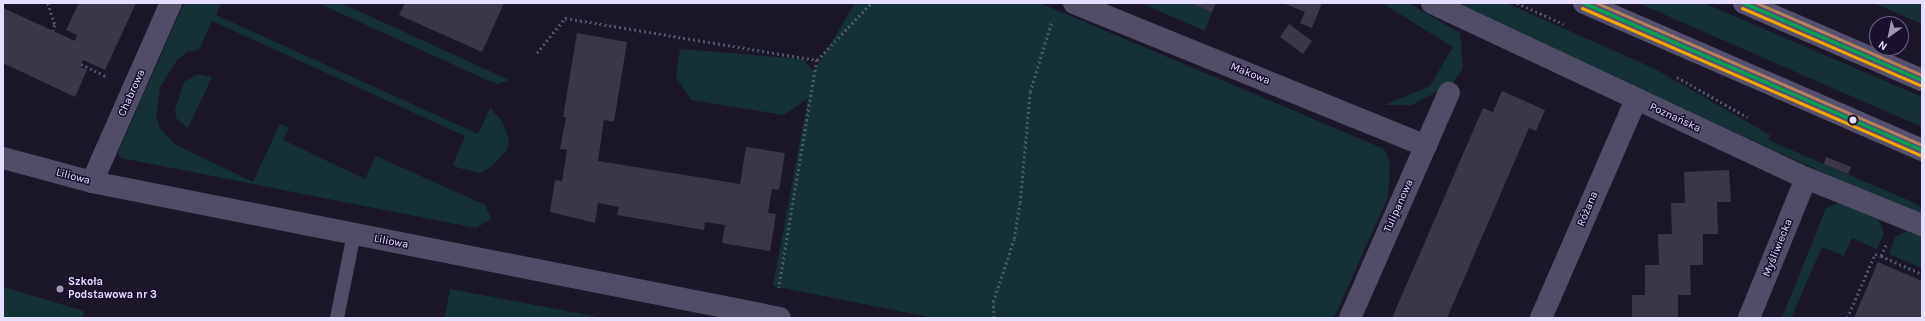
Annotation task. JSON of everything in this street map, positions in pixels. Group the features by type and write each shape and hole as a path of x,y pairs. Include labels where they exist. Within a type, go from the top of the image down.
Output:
{"main road":[{"path":"1584,3 1922,150"},
{"path":"1744,3 1922,80"}],"street":[{"name":"Chabrowa","path":"92,182 171,3"},
{"name":"Makowa","path":"1074,3 1426,146"},
{"name":"Poznańska","path":"1432,3 1636,100 1806,178 1922,225"},
{"name":"Tulipanowa","path":"1350,318 1448,93"},
{"name":"Różana","path":"1541,318 1636,100"},
{"name":"Liliowa","path":"3,158 92,182 780,318"},
{"name":"Myśliwiecka","path":"1749,318 1806,178"}],"lane":[{"path":"337,318 354,234"}],"path":[{"path":"48,3 55,25 53,31"},
{"path":"778,295 817,60 871,3"},
{"path":"1517,3 1566,25"},
{"path":"537,53 565,18 817,60"},
{"path":"994,318 993,302 1014,239 1020,203 1030,92 1053,18"},
{"path":"1672,74 1752,119"},
{"path":"1881,256 1897,215"},
{"path":"1847,318 1875,254 1922,274"}],"green space":[{"path":"184,3 221,3 216,15 478,134 490,108 502,121 509,140 507,150 491,167 480,173 459,168 453,165 465,136 212,21 199,50 188,51 177,60 160,87 156,116 160,128 174,144 253,182 280,124 289,128 283,140 365,179 376,156 485,205 491,219 476,228 121,158 118,152"},
{"path":"318,3 341,3 509,80 498,84 487,80"},
{"path":"855,3 1040,3 1384,149 1390,161 1388,197 1334,318 934,318 773,286 808,98 784,115 691,100 676,77 680,49 803,59 814,71"},
{"path":"1141,3 1191,3 1212,12 1205,31"},
{"path":"1382,3 1408,3 1460,33 1463,68 1453,83 1412,105 1385,105 1430,86 1453,47"},
{"path":"1453,3 1506,3 1653,68 1770,135 1768,140 1910,201 1922,208 1922,218"},
{"path":"1638,3 1704,3 1922,97 1922,127"},
{"path":"1873,3 1922,3 1922,24 1909,18 1909,16 1904,16"},
{"path":"198,74 212,77 188,128 176,118 175,110 184,82"},
{"path":"1838,203 1878,219 1884,233 1877,249 1852,238 1844,256 1822,247 1791,318 1782,318 1826,208"},
{"path":"1906,231 1922,237 1922,268 1889,254 1895,237"},
{"path":"3,287 84,311 82,318 3,318"},
{"path":"450,289 604,318 445,317"}],"building":[{"path":"79,3 136,3 105,70 83,60 80,67 87,70 75,97 3,63 3,8 75,41 77,35 66,30"},
{"path":"405,3 504,3 482,52 399,15"},
{"path":"1191,3 1216,3 1212,12"},
{"path":"1283,3 1322,3 1312,28 1300,23 1305,12"},
{"path":"1289,24 1312,41 1303,54 1280,37"},
{"path":"577,33 627,42 614,122 604,120 598,161 740,184 746,147 785,153 779,190 772,189 768,213 776,214 770,251 722,243 725,225 705,222 704,230 617,215 619,207 598,203 595,223 550,212 555,180 562,181 567,150 560,149 566,117 563,117"},
{"path":"1502,91 1545,110 1536,131 1529,128 1447,318 1392,318 1483,108 1493,112"},
{"path":"1826,157 1851,167 1848,174 1824,164"},
{"path":"1729,170 1731,202 1717,202 1718,234 1703,234 1703,265 1690,265 1691,295 1678,295 1678,318 1632,318 1632,295 1645,295 1645,265 1659,265 1658,234 1672,234 1671,203 1685,203 1684,172"},
{"path":"1878,262 1922,281 1922,318 1854,318"}],"transit line":[{"path":"1584,3 1922,150"},
{"path":"1597,3 1922,145"},
{"path":"1744,3 1922,80"},
{"path":"1757,3 1922,75"},
{"path":"1582,8 1920,155"},
{"path":"1742,8 1920,85"}],"place":[{"name":"Szkoła Podstawowa nr 3","path":"60,289"}]}
